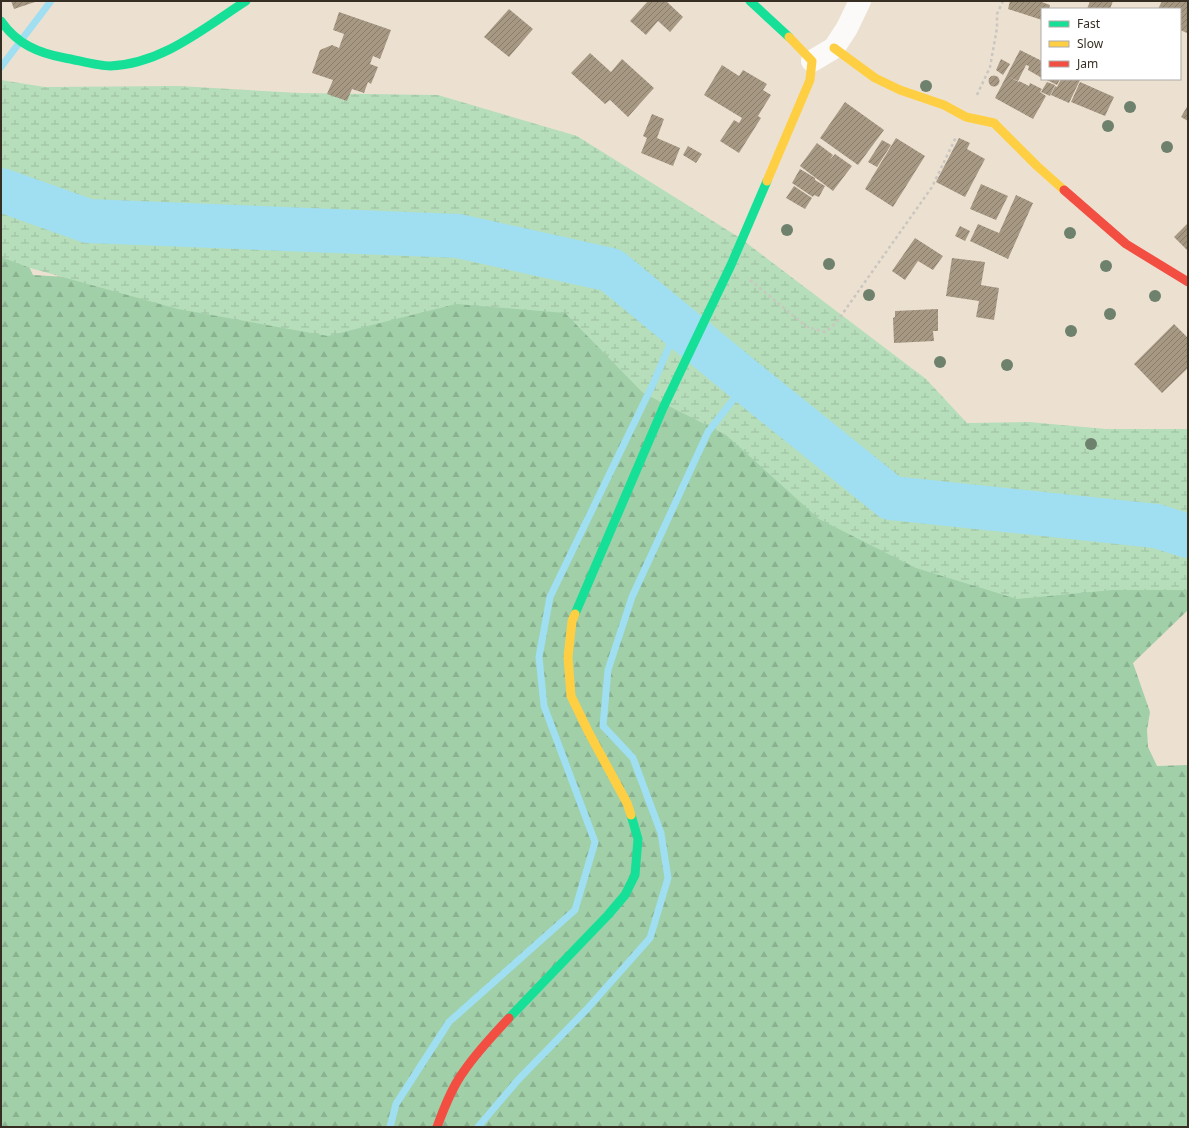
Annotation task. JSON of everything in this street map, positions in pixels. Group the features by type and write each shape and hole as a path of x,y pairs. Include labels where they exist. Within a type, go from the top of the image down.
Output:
{"street":[{"path":"3,24 12,35 34,50 50,55 108,66 140,61 174,48 246,1"},
{"path":"437,1127 444,1109 463,1072 485,1043 608,916 625,895 635,875 638,839 627,803 589,733 571,696 568,657 572,622 663,408 731,265 810,80 812,61 795,42 750,1"},
{"path":"812,61 834,48 847,28 860,1"},
{"path":"834,48 875,78 900,90 944,106 966,117 994,123 1038,166 1126,244 1188,282"}],"path":[{"path":"977,120 976,97 990,67 997,28 997,14 1003,1"},
{"path":"731,265 807,327 825,332 836,323 932,187 966,117"}],"green space":[{"path":"1,80 45,87 179,86 299,93 438,95 577,136 740,238 926,379 967,423 1029,422 1106,429 1188,429 1188,590 1112,590 1017,599 916,568 819,519 726,435 643,393 565,313 456,304 328,336 178,309 30,268 1,257"},
{"path":"1,207 33,275 590,309 1188,563 1188,610 1133,663 1150,712 1147,730 1148,747 1157,766 1188,765 1188,1127 1,1127"}],"building":[{"path":"11,1 38,1 14,9"},
{"path":"648,1 666,1 683,17 670,32 658,21 646,35 630,21"},
{"path":"1010,1 1039,1 1050,5 1049,8 1041,8 1041,20 1008,9"},
{"path":"1090,1 1113,1 1110,8 1087,8"},
{"path":"1162,1 1188,1 1187,33 1181,30 1181,8 1158,8"},
{"path":"509,9 533,29 509,57 484,37"},
{"path":"339,12 391,30 380,59 373,56 370,64 378,67 371,84 368,82 364,93 352,89 347,101 327,94 333,80 312,73 320,50 332,45 339,48 344,34 333,30"},
{"path":"1020,50 1041,60 1041,77 1028,70 1029,66 1026,65 1018,81 1009,77 1029,86 1030,83 1042,89 1040,92 1046,96 1033,119 995,98"},
{"path":"590,53 611,72 622,59 654,88 628,117 610,100 605,104 571,73"},
{"path":"1001,59 1010,64 1003,75 996,70"},
{"path":"722,65 739,76 743,70 767,84 763,90 771,95 758,116 761,118 739,153 720,141 734,120 739,123 742,118 704,95"},
{"path":"992,76 996,76 998,77 998,85 992,86 989,83 989,79"},
{"path":"1047,80 1060,80 1057,85"},
{"path":"1060,80 1080,80 1069,103 1051,95 1055,86 1057,87"},
{"path":"1047,82 1055,85 1050,96 1041,92"},
{"path":"1080,82 1114,97 1105,116 1071,102"},
{"path":"845,102 884,130 858,165 820,138"},
{"path":"1188,105 1188,121 1181,117"},
{"path":"652,114 664,119 657,138 680,148 673,166 641,153 647,138 643,136"},
{"path":"896,138 925,156 893,207 865,189"},
{"path":"959,138 970,143 967,149 985,159 965,197 936,182"},
{"path":"882,140 891,145 877,167 868,162"},
{"path":"817,143 833,155 829,161 835,154 852,166 833,191 800,166"},
{"path":"688,146 702,154 696,163 683,155"},
{"path":"800,169 825,186 819,197 814,195 813,197 792,183"},
{"path":"981,184 1008,196 996,220 970,209"},
{"path":"794,186 812,198 805,209 786,198"},
{"path":"1016,195 1033,203 1008,259 970,241 978,224 999,233"},
{"path":"1188,223 1188,251 1174,237"},
{"path":"960,226 970,231 965,241 955,236"},
{"path":"915,238 943,256 933,270 918,261 905,280 892,271"},
{"path":"952,258 985,262 981,285 999,288 994,320 976,317 979,301 946,296"},
{"path":"938,309 938,331 933,331 934,341 894,343 893,318 895,317 895,311"},
{"path":"1174,324 1188,338 1188,368 1162,393 1134,364"}],"waterway":[{"path":"1,67 51,1"},
{"path":"1,190 88,221 458,236 611,270 891,498 1156,526 1188,536"},
{"path":"390,1127 396,1104 449,1022 575,910 595,842 544,706 539,657 550,597 653,384 678,325"},
{"path":"478,1127 518,1080 587,1009 650,938 668,878 661,833 633,758 603,726 608,670 632,597 708,432 747,382"}],"traffic: fast":[{"path":"1,21 14,36 37,50 55,56 110,66 129,64 165,52 198,33 246,1"},
{"path":"750,1 789,37"},
{"path":"575,614 663,408 731,265 767,181"},
{"path":"509,1018 608,915 625,895 635,875 638,839 631,815"}],"traffic: slow":[{"path":"767,181 810,80 812,61 789,37"},
{"path":"834,48 875,78 900,90 944,105 966,117 994,123 1037,166 1064,190"},
{"path":"575,614 572,621 568,657 571,696 589,733 627,803 631,815"}],"traffic: jam":[{"path":"1064,190 1126,244 1188,282"},
{"path":"437,1127 449,1098 460,1077 480,1050 509,1018"}]}
